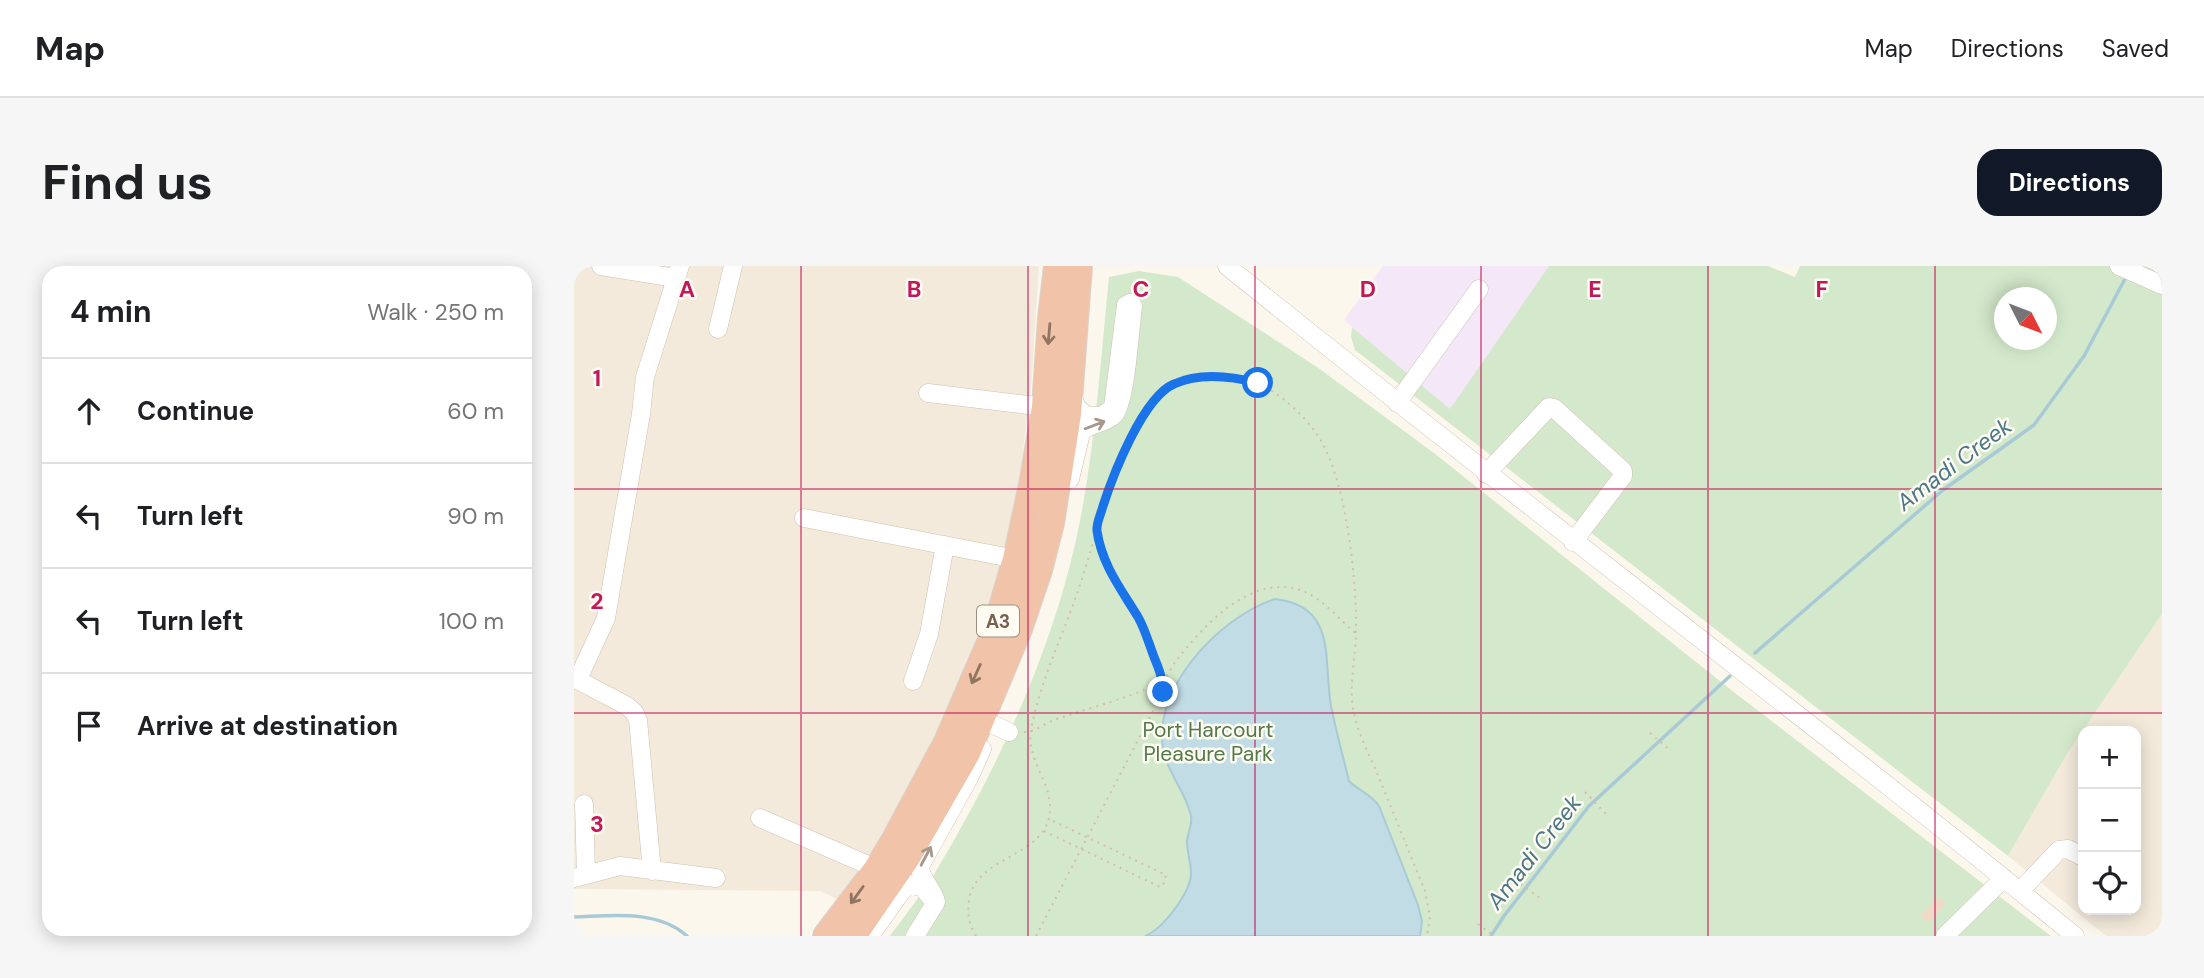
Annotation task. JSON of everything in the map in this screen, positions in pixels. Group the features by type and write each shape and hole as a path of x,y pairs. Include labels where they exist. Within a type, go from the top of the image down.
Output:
{"highway":[{"name":"A3","path":"853,936 906,859 943,798 981,719 1019,629 1045,407 1057,266"},
{"name":"A3","path":"826,936 877,869 947,742 996,628 1027,566 1060,469 1070,388 1079,266"}],"street":[{"path":"601,266 678,272 645,377 606,618 576,679 627,706 638,720 652,871"},
{"path":"719,329 733,266"},
{"path":"1227,266 1486,474 1727,659 2075,936"},
{"path":"2126,269 2162,285"},
{"path":"1397,403 1479,289"},
{"path":"804,518 945,545 1027,566 1050,561 1055,551 1081,433 1085,427 1111,418 1121,403 1133,306 1130,303 1126,305 1113,408 1101,416 1086,416 1076,406 1070,388"},
{"path":"928,393 1045,407"},
{"path":"1486,474 1549,407 1554,408 1623,471 1573,542"},
{"path":"913,681 929,634 945,545"},
{"path":"981,719 1009,732"},
{"path":"915,936 936,902 934,892 922,877 920,866 969,778 985,742 986,729 981,719"},
{"path":"584,804 580,876 620,866 716,878"},
{"path":"760,818 877,869"},
{"path":"2020,891 2059,850 2068,849 2078,854"},
{"path":"1945,936 2004,878"},
{"path":"870,936 901,892 910,884 923,888 931,902 909,936"}],"path":[{"path":"976,936 970,925 968,908 970,893 979,877 1033,842 1049,819 1047,787 1031,749 1031,732 1044,684 1124,452 1153,401 1163,390 1176,383 1207,376 1232,376 1258,383 1294,409 1317,433 1332,466 1348,529 1356,593 1353,712 1425,891 1430,916 1427,936"},
{"path":"1036,936 1163,692 1163,680 1139,619 1118,587 1103,553 1096,528"},
{"path":"1009,732 1031,732 1051,721 1148,688 1163,680 1175,662 1214,618 1238,601 1258,592 1280,588 1301,590 1322,604 1356,634"},
{"path":"1650,733 1671,751"},
{"path":"1585,792 1606,814"},
{"path":"1043,830 1160,887 1167,878 1166,875 1049,819"},
{"path":"1514,880 1540,898"},
{"path":"1478,925 1494,936"}],"shaded area":[{"path":"574,266 1039,266 1031,390 1015,512 989,607 942,720 900,806 841,901 820,891 574,889"},
{"path":"1383,266 1549,266 1450,410 1344,320"},
{"path":"2162,614 2162,936 2106,936 2080,915 2141,915 2141,726 2086,726"},
{"path":"2078,738 2078,913 2008,856 2067,754"}],"green space":[{"path":"1549,266 1768,266 1795,277 1800,266 2162,266 2162,614 2086,726 2078,726 2078,738 2008,856 1355,350 1351,337 1352,327 1450,409"},
{"name":"Port Harcourt Pleasure Park","path":"1139,271 1178,277 1317,367 1434,453 1730,689 2051,936 890,936 926,887 980,793 1036,669 1065,583 1083,507 1109,277"}],"water":[{"path":"1275,599 1295,604 1309,612 1318,624 1324,638 1331,706 1349,781 1379,806 1418,905 1422,921 1420,936 1145,936 1160,926 1174,910 1186,891 1191,874 1187,842 1191,816 1165,757 1162,733 1166,708 1192,661 1211,640 1253,608"}],"building":[{"path":"1939,897 1946,904 1928,923 1920,915"}],"waterway":[{"name":"Amadi Creek","path":"1755,653 1943,490 2034,425 2084,356 2126,277"},
{"name":"Amadi Creek","path":"1491,936 1589,806 1730,676"},
{"name":"Amadi Creek","path":"574,917 618,915 648,918 675,927 687,936"}],"route":[{"path":"1163,692 1163,680 1139,619 1118,587 1103,553 1096,528 1124,452 1153,401 1163,390 1176,383 1207,376 1232,376 1258,383"}]}
